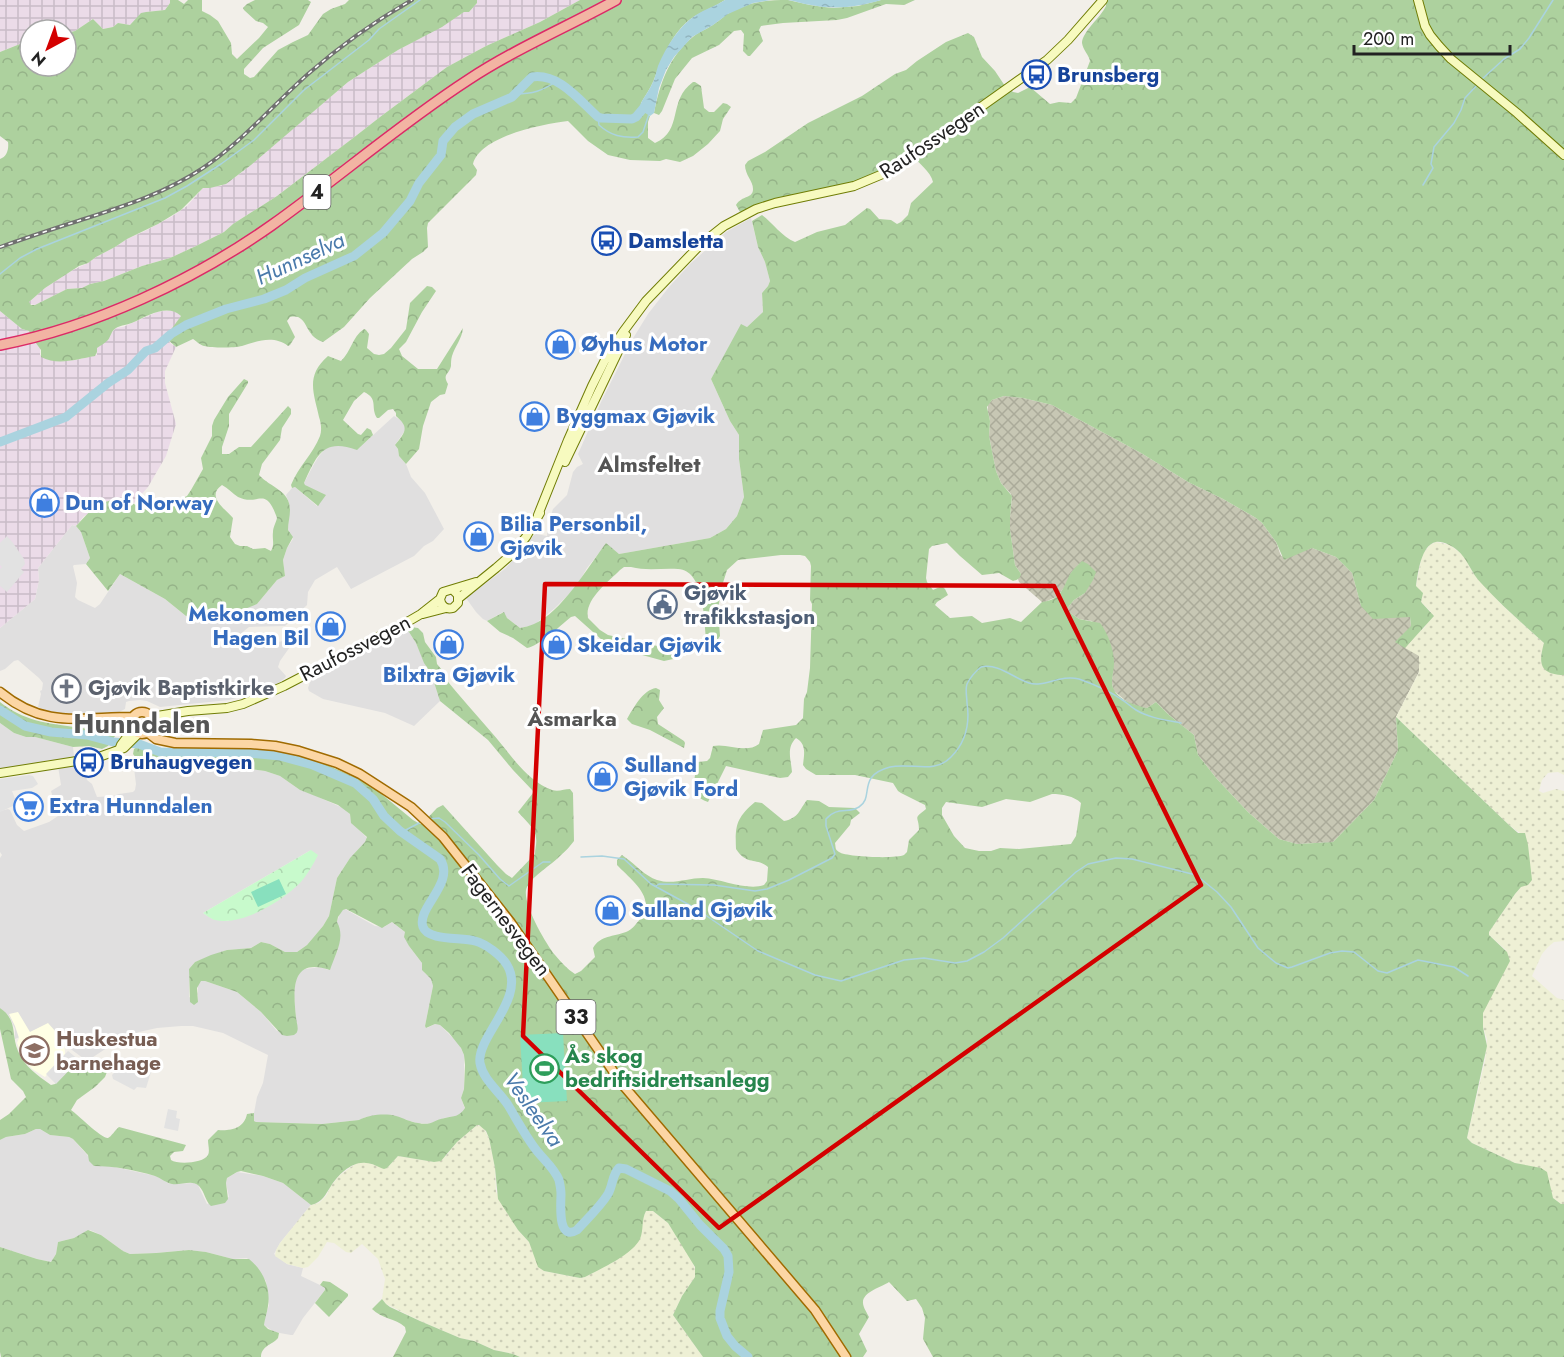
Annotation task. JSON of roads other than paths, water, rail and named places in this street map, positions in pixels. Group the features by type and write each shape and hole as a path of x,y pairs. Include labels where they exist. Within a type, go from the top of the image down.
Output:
{"highway":[{"name":"4","path":"0,340 42,331 85,317 165,281 222,251 275,217 467,74 606,0"},
{"name":"4","path":"0,345 54,333 86,322 153,293 222,257 271,226 468,80 529,44 616,0"}],"main road":[{"name":"Raufossvegen","path":"422,614 455,607 459,597 512,554 525,537 548,500 624,337 651,297 700,245 740,216 775,203 854,186 880,176 902,163 1047,60 1103,0"},
{"path":"1418,0 1425,26 1439,46 1564,155"},
{"name":"Raufossvegen","path":"142,726 172,714 243,704 284,686 422,614 440,599 443,592 477,582"},
{"path":"453,590 459,597"},
{"path":"440,599 441,605 446,608"},
{"path":"1,692 22,708 45,716 68,719 113,719 142,726"},
{"path":"0,773 96,758 119,750 121,745 142,726"},
{"name":"Fagernesvegen","path":"142,726 153,738 175,743 251,744 299,751 337,763 360,774 411,807 443,837 511,923 622,1084 815,1310 846,1357"}],"water":[{"path":"725,0 771,0 753,3 728,14 692,37 666,70 659,88 654,113 650,116 642,111 639,108 640,105 673,38 696,15"},
{"path":"788,0 881,0 855,6 820,7"}],"waterway":[{"path":"0,274 20,258 37,249 165,198 221,164 254,140 304,90 369,40 379,29 420,0"},
{"path":"1481,80 1504,59 1520,49 1553,0"},
{"name":"Hunnselva","path":"0,442 66,417 128,370 146,351 155,348 186,325 226,309 264,299 286,290 305,278 354,256 383,233 410,201 419,183 441,155 443,141 455,127 473,114 512,97 532,77 542,77 560,83 601,118 632,119 647,104"},
{"path":"515,94 537,91 557,81"},
{"path":"1423,185 1433,168 1431,164 1434,147 1454,123 1465,98 1478,84"},
{"name":"Hunnselva","path":"598,117 599,125 608,132 622,137 638,137 643,132 649,114"},
{"path":"656,886 659,884 714,885 755,891 789,880 832,858 835,854 826,819 838,811 855,809 864,803 869,781 873,776 890,767 937,765 951,757 956,751 967,725 967,684 981,667 994,667 1023,681 1035,684 1065,678 1079,679 1111,693 1141,713 1181,723"},
{"name":"Vesleelva","path":"0,710 25,726 51,732 87,735 113,742 139,744 160,752 249,753 280,756 313,765 355,783 373,799 384,816 400,831 440,859 444,868 443,877 422,920 426,931 438,937 479,942 497,954 507,965 511,978 511,991 485,1041 480,1063 488,1080 508,1105 533,1146 557,1176 561,1190 562,1220 566,1231 577,1230 597,1208 608,1194 619,1168 626,1169 670,1191 728,1256 729,1272 720,1318 727,1336 748,1357"},
{"path":"428,819 439,818 445,822 509,886 543,862 550,862"},
{"path":"402,832 421,822"},
{"path":"581,857 602,856 624,859 651,884 695,908 758,951 815,975 841,981 904,960 924,958 955,963 967,961 1003,938 1076,872 1088,864 1116,858 1132,859 1196,875 1231,907 1258,948 1276,963 1288,968 1342,951 1354,952 1378,971 1387,973 1418,960 1454,967 1468,976"}],"railway":[{"path":"0,247 126,205 158,193 188,177 231,147 308,74 333,54 371,25 412,0"}],"place":[{"name":"Brunsberg","path":"1036,75"},
{"name":"Damsletta","path":"607,241"},
{"name":"Øyhus Motor","path":"560,344"},
{"name":"Byggmax Gjøvik","path":"535,416"},
{"name":"Dun of Norway","path":"44,503"},
{"name":"Bilia Personbil, Gjøvik","path":"479,536"},
{"name":"Gjøvik trafikkstasjon","path":"663,605"},
{"name":"Mekonomen Hagen Bil","path":"330,626"},
{"name":"Bilxtra Gjøvik","path":"449,644"},
{"name":"Skeidar Gjøvik","path":"556,645"},
{"name":"Gjøvik Baptistkirke","path":"67,688"},
{"name":"Bruhaugvegen","path":"89,762"},
{"name":"Sulland Gjøvik Ford","path":"603,777"},
{"name":"Extra Hunndalen","path":"28,806"},
{"name":"Sulland Gjøvik","path":"610,910"},
{"name":"Huskestua barnehage","path":"35,1051"},
{"name":"Ås skog bedriftsidrettsanlegg","path":"544,1068"}],"district":[{"name":"Almsfeltet","path":"649,464"},
{"name":"Åsmarka","path":"572,718"},
{"name":"Hunndalen","path":"142,723"}]}
